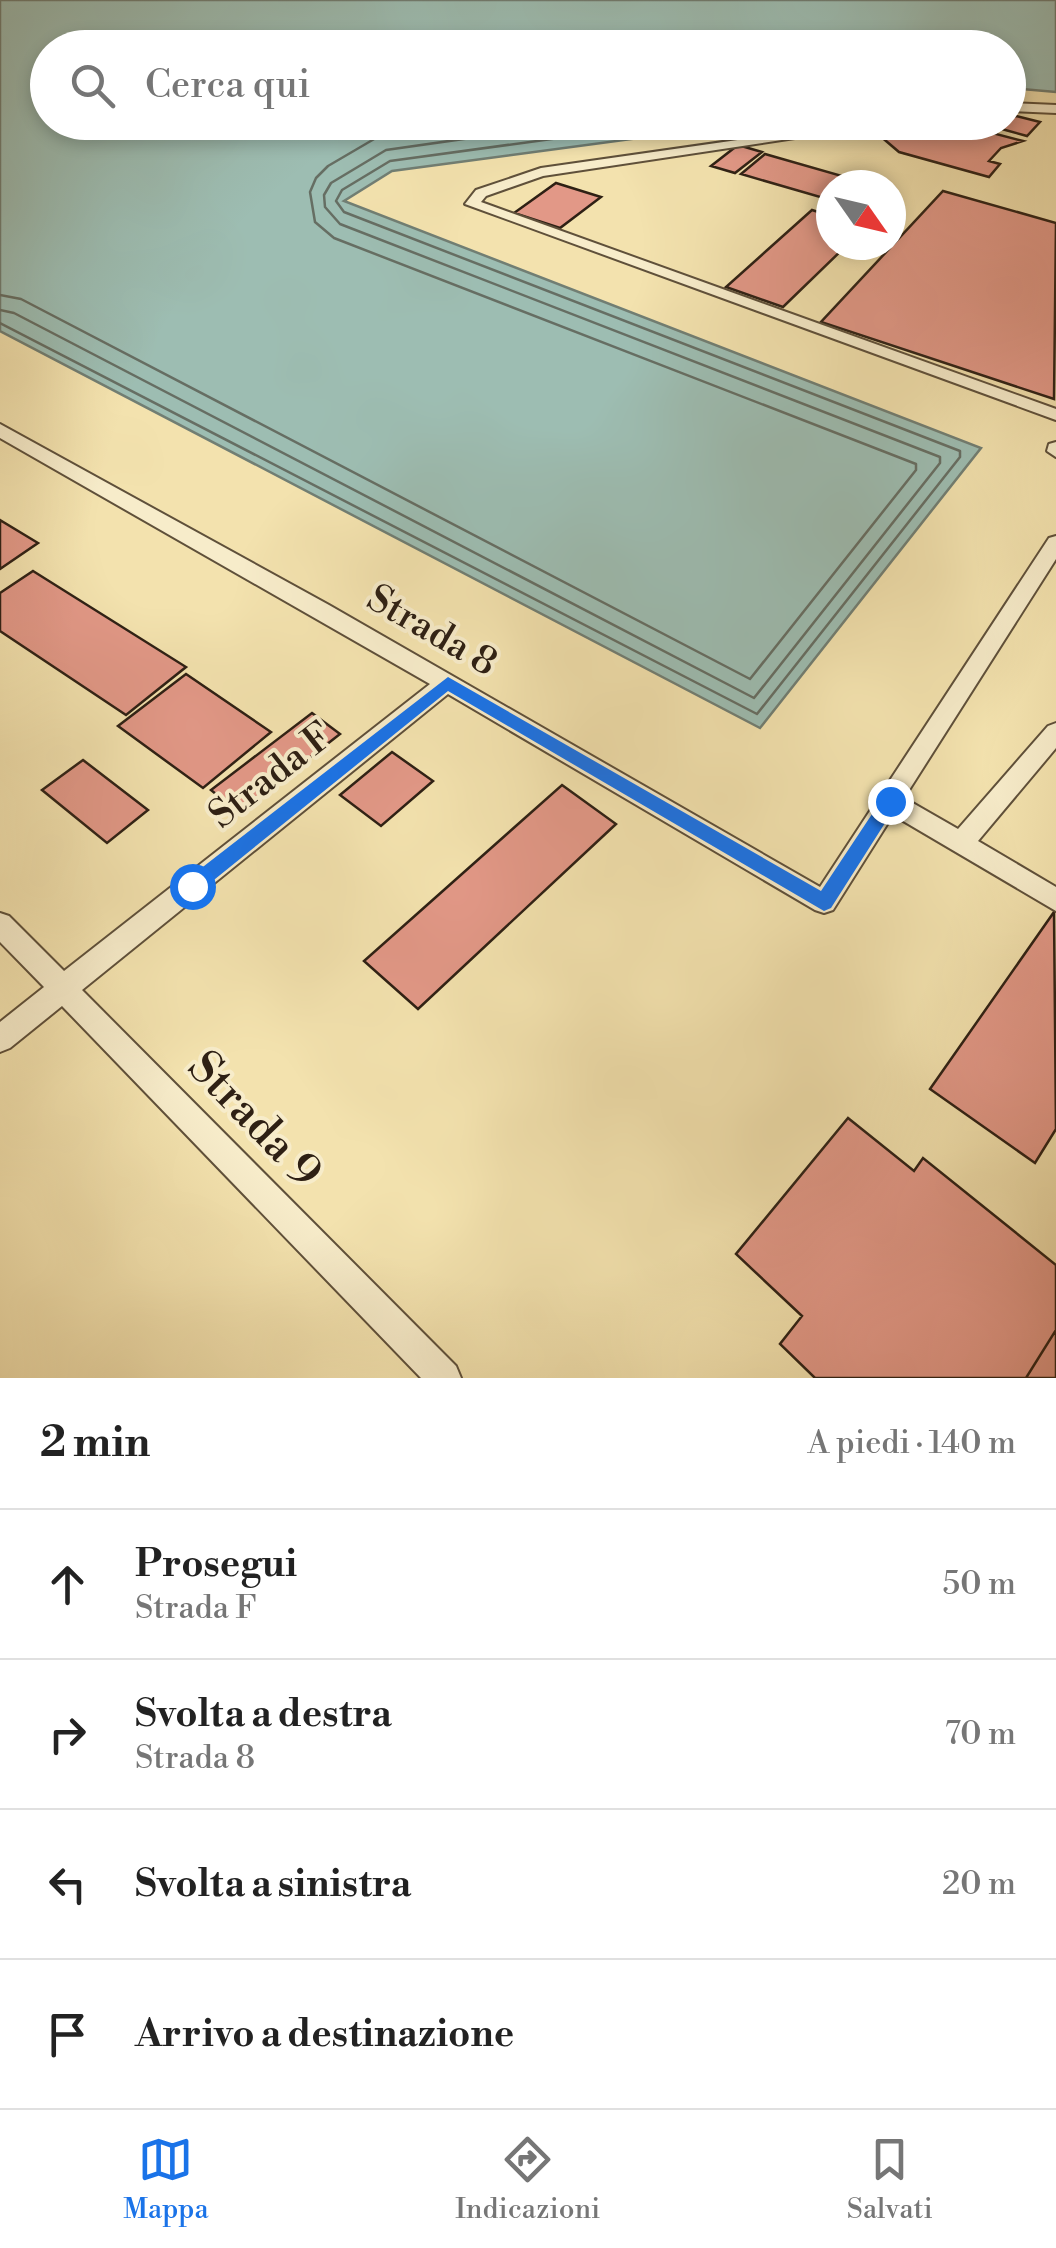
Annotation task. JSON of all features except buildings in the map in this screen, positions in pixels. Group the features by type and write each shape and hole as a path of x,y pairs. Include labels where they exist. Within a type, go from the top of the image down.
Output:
{"lane":[{"path":"1026,107 1056,109"},
{"path":"768,140 541,172 481,193 472,204 1056,415"},
{"name":"Strada 8","path":"0,430 448,683 824,902 890,801"},
{"path":"1056,543 890,801 1056,900"},
{"name":"Strada F","path":"0,1040 448,683"},
{"path":"961,844 1056,732"},
{"name":"Strada 9","path":"0,924 444,1378"}],"water":[{"path":"0,0 1056,0 1056,92 1026,89 1026,30 30,30 30,140 624,140 392,171 344,201 981,448 760,728 0,331"}],"route":[{"path":"192,886 448,683 824,902 890,801"}]}
